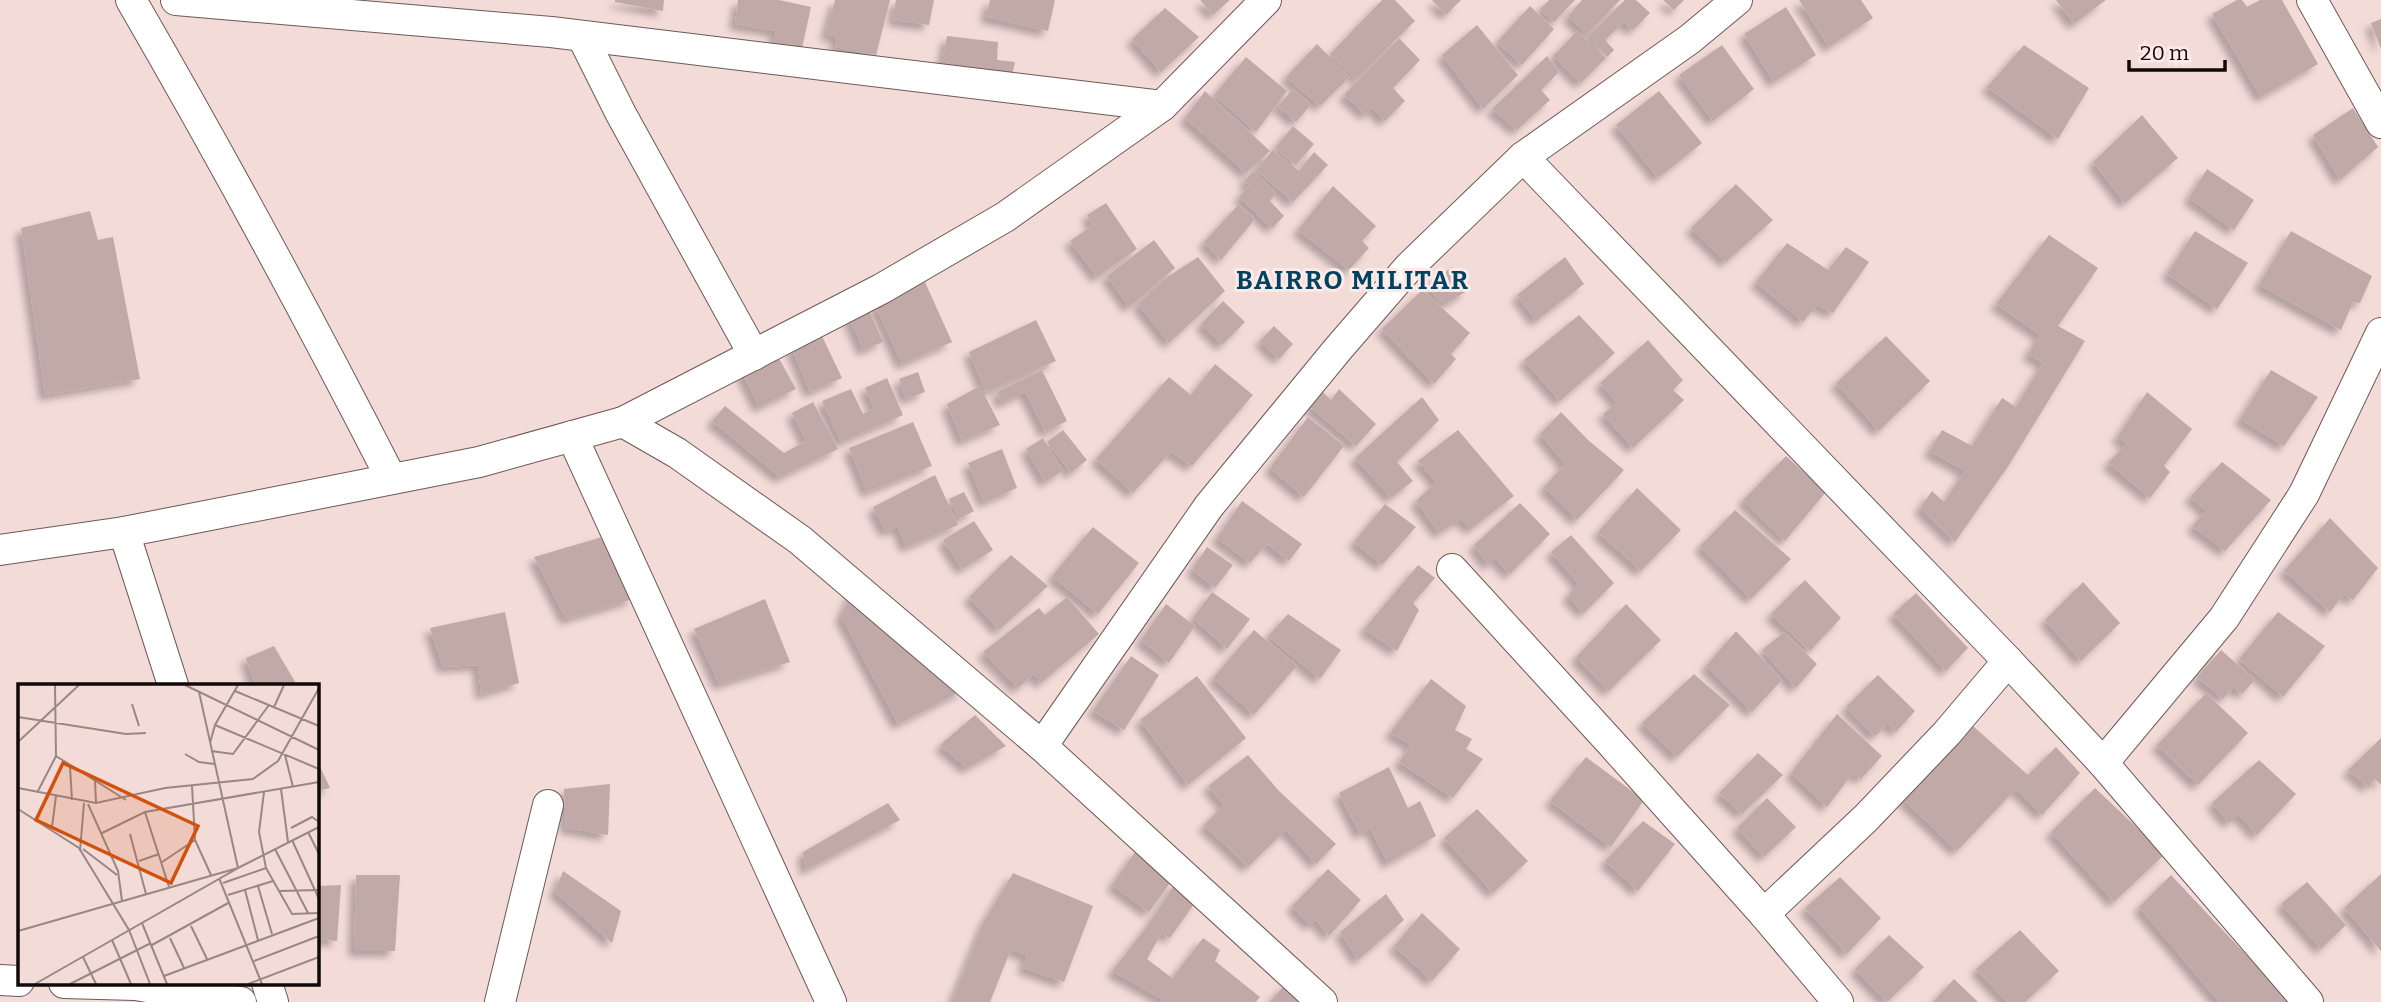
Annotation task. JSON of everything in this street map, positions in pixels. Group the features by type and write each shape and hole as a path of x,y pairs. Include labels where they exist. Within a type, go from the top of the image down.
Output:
{"street":[{"path":"131,0 222,158 320,339 391,478"},
{"path":"176,0 582,36 1162,106"},
{"path":"0,550 124,531 479,462 623,422 881,289 1005,217 1162,106 1266,0"},
{"path":"1042,746 1209,506 1409,267 1523,157 1690,39 1737,0"},
{"path":"2312,0 2381,123"},
{"path":"582,36 634,138 754,355"},
{"path":"1523,157 2103,763 2308,1002"},
{"path":"2103,763 2224,618 2304,494 2381,332"},
{"path":"623,422 677,453 800,540 1042,746 1322,1002"},
{"path":"572,436 831,1002"},
{"path":"124,531 173,684"},
{"path":"1452,569 1764,914 1838,1002"},
{"path":"1764,914 1866,818 1947,733 2008,662"},
{"path":"500,1002 548,805"},
{"path":"0,980 18,981"},
{"path":"100,984 135,985 241,1002"},
{"path":"267,984 273,1002"}],"building":[{"path":"664,0 663,11 615,2"},
{"path":"738,0 779,0 811,7 800,57 773,51 776,31 735,24"},
{"path":"835,0 890,0 876,55 835,47 837,37 826,34"},
{"path":"896,0 934,0 929,25 893,20"},
{"path":"990,0 1055,0 1048,31 986,17"},
{"path":"1200,0 1230,0 1213,15"},
{"path":"1382,0 1395,0 1415,21 1356,79 1330,54"},
{"path":"1432,0 1461,0 1446,15"},
{"path":"1549,0 1575,0 1554,22 1540,9"},
{"path":"1582,0 1620,0 1587,35 1568,16"},
{"path":"1625,0 1636,0 1650,13 1633,30 1624,22 1605,40 1614,50 1607,57 1588,37"},
{"path":"1663,0 1684,0 1674,10"},
{"path":"1799,0 1861,0 1873,18 1829,47"},
{"path":"2056,0 2106,0 2074,24"},
{"path":"2237,0 2242,0 2247,7 2260,0 2282,0 2318,64 2261,97 2212,14"},
{"path":"1530,6 1554,29 1522,65 1497,42"},
{"path":"1786,7 1816,55 1774,82 1744,34"},
{"path":"1165,8 1199,37 1161,72 1132,39"},
{"path":"2381,19 2381,49 2371,23"},
{"path":"1477,25 1518,75 1483,109 1442,55"},
{"path":"1577,31 1606,58 1581,83 1553,56"},
{"path":"947,36 998,42 997,60 1015,62 1011,80 941,70"},
{"path":"1399,38 1420,60 1393,88 1405,101 1385,121 1372,108 1366,115 1344,95"},
{"path":"1317,44 1350,77 1320,106 1286,77"},
{"path":"1722,45 1754,89 1713,121 1679,75"},
{"path":"2024,45 2089,88 2058,139 1987,87"},
{"path":"1547,56 1559,72 1541,90 1550,100 1517,130 1492,109"},
{"path":"1246,57 1287,91 1256,132 1214,95"},
{"path":"1293,89 1311,105 1296,122 1278,106"},
{"path":"1205,91 1270,151 1246,173 1185,118"},
{"path":"1659,91 1702,143 1658,178 1616,125"},
{"path":"2353,108 2378,147 2340,180 2313,135"},
{"path":"2142,115 2178,158 2125,203 2093,162"},
{"path":"1293,126 1314,144 1296,165 1275,148"},
{"path":"1273,150 1299,171 1314,152 1328,165 1293,202 1256,170"},
{"path":"2207,169 2254,200 2234,230 2189,198"},
{"path":"1253,171 1276,193 1270,201 1284,216 1272,228 1239,197 1250,185 1244,181"},
{"path":"1736,184 1773,220 1726,262 1691,228"},
{"path":"1333,186 1376,226 1362,241 1369,248 1349,270 1298,230"},
{"path":"1106,203 1137,249 1097,277 1070,241 1093,225 1087,215"},
{"path":"1238,205 1255,219 1221,260 1204,242"},
{"path":"90,211 98,240 113,237 140,379 45,395 21,228"},
{"path":"2195,231 2248,263 2217,309 2167,274"},
{"path":"2291,231 2372,276 2360,303 2353,302 2341,330 2259,285"},
{"path":"2049,235 2098,268 2058,326 2085,341 2009,465 1955,542 1920,508 1932,491 1944,502 1965,471 1929,451 1942,430 1972,446 2002,398 2016,407 2043,363 2028,354 2040,335 1996,304"},
{"path":"1154,240 1175,268 1129,307 1107,276"},
{"path":"1787,243 1828,270 1846,247 1869,262 1833,313 1817,305 1803,322 1756,282"},
{"path":"1198,257 1225,291 1169,343 1138,304 1166,278"},
{"path":"1565,257 1584,284 1536,321 1517,295"},
{"path":"1452,267 1467,291 1441,307 1428,285"},
{"path":"925,282 952,342 902,364 875,305"},
{"path":"1422,290 1470,333 1451,354 1456,359 1434,384 1382,329"},
{"path":"1223,301 1245,322 1222,345 1201,324"},
{"path":"868,308 883,342 863,350 849,317"},
{"path":"1579,315 1615,353 1560,401 1524,360"},
{"path":"1036,320 1056,361 986,392 969,352"},
{"path":"1274,326 1293,344 1279,359 1260,341"},
{"path":"822,336 842,378 810,392 791,346"},
{"path":"1886,336 1930,381 1879,431 1836,383"},
{"path":"1648,340 1683,380 1673,390 1684,400 1633,448 1603,414 1617,403 1600,383"},
{"path":"776,353 796,389 759,407 741,370"},
{"path":"1215,364 1253,395 1192,466 1171,452 1133,493 1096,459 1169,377 1191,395"},
{"path":"1042,370 1067,421 1045,432 1025,392 1002,403 997,392"},
{"path":"2271,370 2318,397 2284,446 2240,419"},
{"path":"918,372 925,392 906,399 899,379"},
{"path":"887,378 903,415 841,442 822,401 851,389 863,414 874,408 865,388"},
{"path":"980,386 1000,425 962,441 947,404"},
{"path":"1339,389 1376,424 1356,446 1310,407 1322,391 1331,400"},
{"path":"2147,392 2192,429 2164,466 2170,472 2150,498 2108,463 2127,443 2117,438"},
{"path":"1422,397 1439,420 1397,462 1413,481 1391,498 1355,458"},
{"path":"813,402 838,449 780,477 712,421 725,406 784,453 806,441 792,413"},
{"path":"1561,412 1588,440 1624,470 1577,520 1544,487 1565,464 1540,434"},
{"path":"1308,417 1344,446 1304,497 1270,468"},
{"path":"913,422 932,466 867,492 849,448"},
{"path":"1063,430 1087,460 1071,473 1047,442"},
{"path":"1458,430 1514,496 1471,529 1461,519 1439,533 1416,501 1436,482 1418,461"},
{"path":"1043,438 1063,471 1045,482 1026,449"},
{"path":"1002,449 1017,488 984,502 968,463"},
{"path":"1786,456 1826,492 1785,541 1743,500"},
{"path":"2222,462 2271,500 2225,551 2192,526 2206,511 2190,497"},
{"path":"935,475 958,525 906,547 898,527 885,531 873,507"},
{"path":"1637,488 1681,530 1641,571 1598,532"},
{"path":"964,492 974,511 959,519 949,499"},
{"path":"1242,501 1302,544 1289,561 1267,544 1250,563 1217,538"},
{"path":"1520,503 1550,534 1510,574 1495,558 1488,565 1474,545"},
{"path":"1385,504 1416,527 1382,565 1354,542"},
{"path":"1735,510 1791,559 1751,599 1700,546"},
{"path":"2330,518 2378,568 2353,600 2344,594 2330,612 2284,571"},
{"path":"974,521 993,550 962,569 943,540"},
{"path":"1093,527 1139,563 1098,614 1052,576"},
{"path":"616,533 633,599 566,619 534,557"},
{"path":"1571,535 1614,583 1584,613 1568,596 1578,583 1551,552"},
{"path":"1207,547 1233,565 1215,588 1192,570"},
{"path":"1011,555 1048,586 999,630 969,597"},
{"path":"1418,565 1435,578 1413,603 1419,610 1397,651 1364,629"},
{"path":"1805,580 1841,618 1810,651 1771,614"},
{"path":"2083,582 2120,623 2081,661 2045,620"},
{"path":"855,586 964,690 898,724 841,616"},
{"path":"1212,592 1250,619 1227,649 1193,618"},
{"path":"1916,593 1968,648 1946,671 1893,614"},
{"path":"1067,597 1099,634 1041,683 1034,674 1018,688 983,652 1039,608 1045,615"},
{"path":"765,599 790,662 719,684 694,629"},
{"path":"1166,604 1195,626 1169,663 1141,640"},
{"path":"1626,604 1661,640 1609,691 1576,657"},
{"path":"505,612 519,683 481,694 478,665 443,667 430,628"},
{"path":"2278,612 2325,646 2283,697 2239,659"},
{"path":"1288,614 1341,650 1320,679 1268,636"},
{"path":"1254,630 1297,666 1254,715 1213,678"},
{"path":"1736,631 1782,680 1752,712 1706,666"},
{"path":"1784,632 1817,664 1796,688 1762,650"},
{"path":"274,646 296,684 255,684 246,658"},
{"path":"2221,650 2255,680 2242,694 2234,687 2223,699 2197,677"},
{"path":"1131,656 1159,675 1124,730 1093,711"},
{"path":"1694,674 1730,705 1677,757 1642,723"},
{"path":"1878,675 1915,711 1896,732 1887,723 1877,735 1873,735 1846,707"},
{"path":"1197,676 1246,738 1188,785 1140,720"},
{"path":"1431,679 1466,706 1455,730 1472,739 1466,749 1483,759 1453,798 1399,762 1411,745 1390,733"},
{"path":"2206,693 2248,733 2198,785 2157,745"},
{"path":"1837,714 1882,756 1861,779 1853,773 1827,807 1791,773"},
{"path":"975,715 1006,746 967,768 940,745"},
{"path":"1973,726 2028,775 2056,747 2080,773 2042,815 2016,789 1957,851 1903,799"},
{"path":"2381,738 2381,785 2375,779 2368,787 2348,770"},
{"path":"1758,753 1783,775 1742,814 1719,793"},
{"path":"1248,755 1279,791 1336,844 1316,864 1286,830 1248,867 1204,825 1224,805 1208,786"},
{"path":"1586,757 1644,800 1611,847 1550,801"},
{"path":"2259,760 2296,794 2257,835 2238,814 2229,823 2212,803"},
{"path":"318,762 330,788 318,791"},
{"path":"1389,767 1408,808 1420,801 1436,836 1388,863 1370,828 1360,834 1339,793"},
{"path":"610,784 608,835 566,828 564,789"},
{"path":"2095,788 2165,854 2114,902 2051,832"},
{"path":"1767,798 1796,827 1764,857 1737,828"},
{"path":"888,803 900,820 806,870 803,852"},
{"path":"1477,809 1528,861 1493,893 1444,838"},
{"path":"1643,821 1675,844 1638,891 1605,861"},
{"path":"1137,849 1172,880 1149,912 1112,885"},
{"path":"1328,869 1361,900 1329,936 1316,920 1310,925 1292,906"},
{"path":"563,871 621,911 612,943 555,892"},
{"path":"1013,873 1093,906 1064,982 1023,968 1027,956 1011,949 990,1002 952,1002 984,922"},
{"path":"2381,874 2381,951 2344,908"},
{"path":"356,875 400,875 395,951 354,951"},
{"path":"2171,875 2291,1002 2219,1002 2139,907"},
{"path":"1840,877 1881,918 1847,954 1805,908"},
{"path":"1176,882 1197,900 1170,938 1162,932 1147,959 1172,978 1203,938 1220,950 1215,961 1260,997 1256,1002 1160,1002 1162,999 1112,971 1149,924"},
{"path":"2307,882 2346,925 2321,949 2281,904"},
{"path":"341,885 337,941 318,939 318,886"},
{"path":"1386,894 1404,920 1358,960 1340,932"},
{"path":"1422,913 1460,949 1432,981 1394,946"},
{"path":"2020,930 2059,971 2025,1002 2007,1002 1976,969"},
{"path":"1889,935 1924,967 1887,1002 1855,969"},
{"path":"1954,979 1978,1002 1933,1002"},
{"path":"1286,983 1307,1002 1270,1002"}],"district":[{"name":"BAIRRO MILITAR","path":"1353,280"}]}
